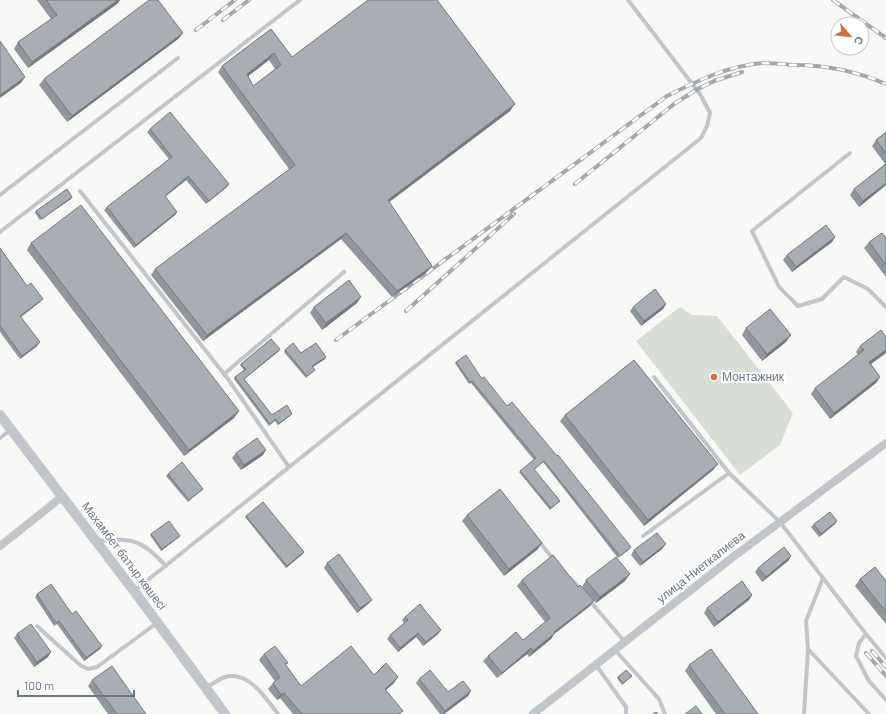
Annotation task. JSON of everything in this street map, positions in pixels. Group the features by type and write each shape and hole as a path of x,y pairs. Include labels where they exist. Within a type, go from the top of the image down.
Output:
{"street":[{"name":"Махамбет батыр көшесі","path":"0,415 63,496 225,714"},
{"name":"улица Ниеткалиева","path":"533,714 733,557 886,443"},
{"path":"0,546 63,496"}],"lane":[{"path":"0,232 300,0"},
{"path":"134,591 701,138 707,126 710,113 700,94 628,0"},
{"path":"0,195 178,58"},
{"path":"850,153 752,230 779,287 798,306 822,299 844,277 868,289 886,308"},
{"path":"80,191 224,374 288,467"},
{"path":"224,374 344,272"},
{"path":"654,377 730,473 780,522 886,658"},
{"path":"0,438 11,430"},
{"path":"643,536 730,473"},
{"path":"533,535 559,565"},
{"path":"96,541 121,539 138,543 148,548 166,566"},
{"path":"569,577 625,642"},
{"path":"804,714 808,650 806,621 823,578"},
{"path":"38,626 80,665 88,669 97,667 157,622"},
{"path":"866,634 859,643 856,656 869,681 886,700"},
{"path":"615,650 659,699 665,714"},
{"path":"808,650 870,714"},
{"path":"596,664 626,707 626,714"},
{"path":"206,688 226,677 239,677 252,683 278,714"}],"shaded area":[{"name":"Монтажник","path":"680,307 692,315 717,316 793,413 780,445 740,475 636,341"}],"building":[{"path":"46,0 118,0 32,62 18,42 57,15"},
{"path":"149,0 158,0 183,33 72,116 44,79"},
{"path":"368,0 437,0 515,104 388,200 432,266 397,291 346,233 207,335 155,269 295,165 222,66 271,29 292,57","holes":["274,53 281,65 253,86 247,74"]},
{"path":"0,41 25,77 0,95"},
{"path":"170,112 229,184 209,201 188,176 165,196 177,212 136,245 107,207 172,157 150,129"},
{"path":"886,132 886,153 876,140"},
{"path":"886,164 886,183 863,201 854,189"},
{"path":"67,189 72,197 42,219 36,211"},
{"path":"81,205 239,411 189,450 31,243"},
{"path":"826,225 835,237 796,267 787,255"},
{"path":"882,233 886,238 886,265 869,242"},
{"path":"0,248 27,286 31,283 43,299 20,316 40,342 22,356 0,326"},
{"path":"349,280 361,297 326,323 314,307"},
{"path":"655,289 666,304 644,321 633,307"},
{"path":"770,309 791,335 767,354 746,328"},
{"path":"881,330 886,337 886,350 869,362 880,377 834,413 815,388 864,350 860,346"},
{"path":"271,339 280,349 244,379 272,415 287,405 292,414 279,423 276,419 270,424 235,377 246,369 241,364"},
{"path":"293,343 301,353 316,343 326,357 312,366 315,370 307,376 285,350"},
{"path":"466,355 482,379 484,377 507,406 512,402 557,456 558,455 631,547 620,556 544,461 534,469 560,501 551,508 520,471 536,458 472,381 470,382 456,362"},
{"path":"634,360 718,464 648,520 565,415"},
{"path":"257,438 266,450 244,465 236,453"},
{"path":"182,462 203,489 189,500 168,474"},
{"path":"500,489 542,543 509,569 467,515"},
{"path":"263,502 304,552 287,566 246,516"},
{"path":"830,512 837,521 821,534 814,524"},
{"path":"169,521 180,536 162,549 151,534"},
{"path":"657,533 666,544 643,562 634,550"},
{"path":"784,547 791,556 766,577 758,568"},
{"path":"339,554 372,600 360,608 327,563"},
{"path":"553,555 578,587 580,585 594,601 554,632 555,633 533,651 531,648 502,673 488,656 516,632 523,640 550,618 522,580"},
{"path":"616,557 630,574 600,597 586,580"},
{"path":"875,567 886,581 886,612 860,579"},
{"path":"742,581 752,595 718,622 707,608"},
{"path":"51,584 72,614 76,611 102,646 86,658 59,621 56,623 37,594"},
{"path":"420,604 441,630 426,642 418,633 400,648 390,635 408,620 405,617"},
{"path":"31,624 51,652 37,662 17,634"},
{"path":"275,646 288,663 285,664 301,686 351,646 374,675 386,663 398,677 385,689 403,711 399,714 302,714 284,693 281,695 273,683 280,677 264,654"},
{"path":"711,649 758,714 725,714 689,665"},
{"path":"112,666 146,714 117,714 92,680"},
{"path":"430,670 448,692 463,681 471,691 445,711 419,679"},
{"path":"626,670 632,676 623,683 618,677"},
{"path":"696,706 702,714 685,714"}],"railway":[{"path":"196,30 235,0"},
{"path":"223,20 249,0"},
{"path":"833,0 886,38"},
{"path":"336,340 667,96 701,80 737,67 762,63 793,65"},
{"path":"789,65 839,69 863,75 886,84"},
{"path":"575,184 674,104 714,81 742,72"},
{"path":"406,311 514,214"},
{"path":"872,651 886,667"},
{"path":"866,653 886,676"}],"place":[{"name":"Монтажник","path":"714,377"}]}
